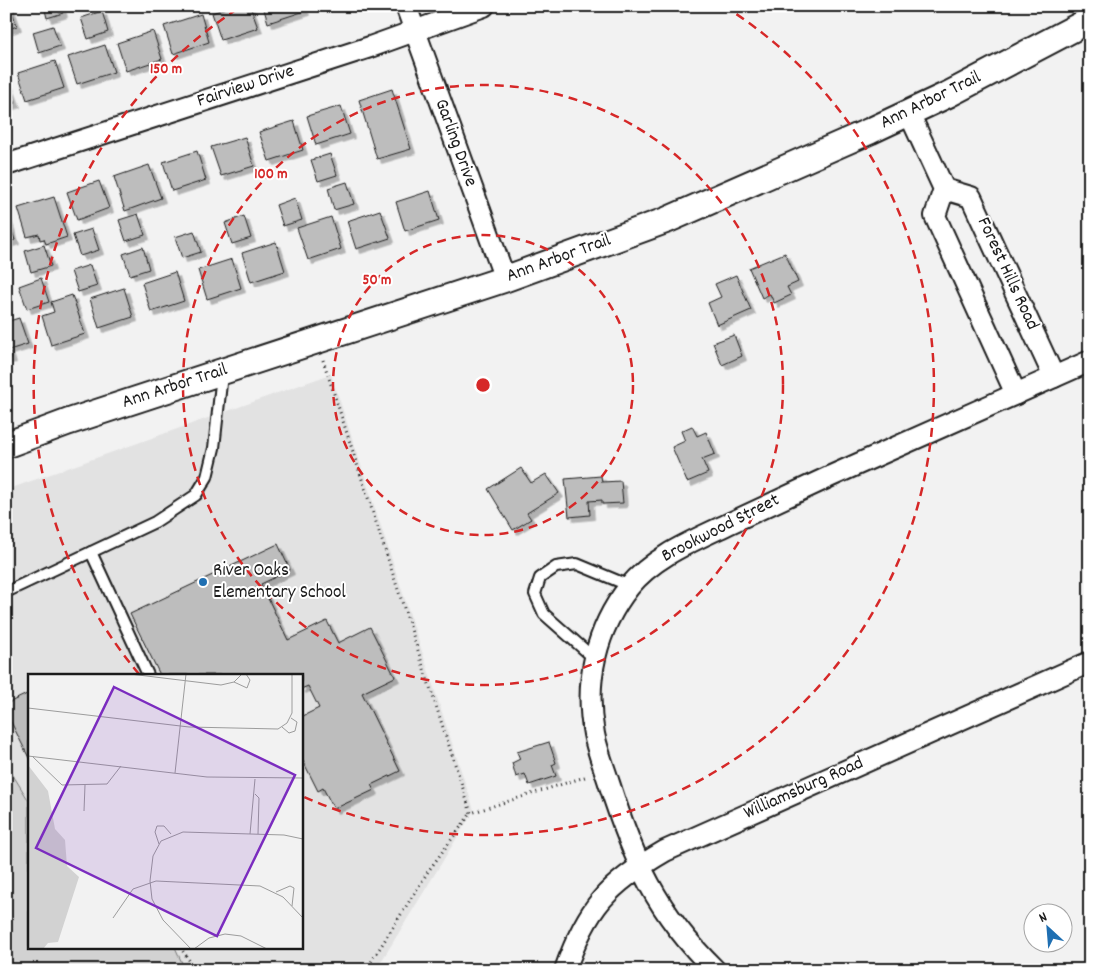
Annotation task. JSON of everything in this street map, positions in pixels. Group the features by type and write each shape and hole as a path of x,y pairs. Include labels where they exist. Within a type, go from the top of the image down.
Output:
{"street":[{"name":"Garling Drive","path":"406,6 505,279"},
{"name":"Fairview Drive","path":"6,165 415,32 484,6"},
{"name":"Ann Arbor Trail","path":"6,445 68,422 505,279 667,220 909,113 1090,20"},
{"path":"909,113 944,189 935,216 1016,394"},
{"name":"Forest Hills Road","path":"944,189 971,197 1054,377"},
{"name":"Brookwood Street","path":"715,970 693,948 665,911 639,866 625,832 594,736 590,704 591,675 598,641 610,616 630,586 652,565 683,545 788,495 1090,361"},
{"name":"Williamsburg Road","path":"566,970 574,945 586,921 601,899 620,880 639,866 665,851 1090,662"}],"lane":[{"path":"6,592 155,522 196,495 207,477 214,448 222,372"},
{"path":"91,552 148,674"},
{"path":"594,659 544,614 535,594 540,578 556,566 577,564 630,586"}],"path":[{"path":"317,340 471,813"},
{"path":"366,970 429,870 471,813 605,771"},
{"path":"181,948 196,970"}],"shaded area":[{"name":"River Oaks Elementary School","path":"331,374 474,810 376,970 131,970 118,948 302,948 302,674 28,674 28,799 6,764 6,490"},
{"path":"6,764 28,799 28,948 175,948 185,970 6,970"}],"building":[{"path":"10,6 17,26 6,30 6,7"},
{"path":"44,6 61,6 63,13 47,18"},
{"path":"231,6 250,6 258,28 221,40 212,13"},
{"path":"263,6 303,6 305,11 268,23"},
{"path":"102,11 108,32 88,39 81,18"},
{"path":"201,14 209,42 173,54 164,26"},
{"path":"53,26 60,46 39,53 33,32"},
{"path":"153,31 162,59 126,71 117,43"},
{"path":"105,45 114,72 77,84 68,57"},
{"path":"55,61 64,88 27,100 18,73"},
{"path":"6,76 16,103 6,106"},
{"path":"392,89 411,149 377,159 359,100"},
{"path":"341,106 350,134 316,145 307,116"},
{"path":"294,121 303,150 269,161 259,132"},
{"path":"245,137 254,166 221,176 211,147"},
{"path":"197,151 206,180 172,191 163,162"},
{"path":"330,154 337,175 318,181 311,160"},
{"path":"149,165 161,198 125,211 114,177"},
{"path":"99,181 109,208 77,220 67,192"},
{"path":"347,182 354,204 334,210 328,188"},
{"path":"430,191 439,220 405,231 396,202"},
{"path":"54,197 67,237 46,244 44,239 40,240 39,234 27,237 18,208"},
{"path":"295,198 302,220 283,226 276,205"},
{"path":"380,210 390,238 356,249 347,221"},
{"path":"6,213 15,240 6,243"},
{"path":"138,214 145,235 126,241 119,220"},
{"path":"244,216 251,238 232,244 225,223"},
{"path":"331,217 341,249 308,260 297,228"},
{"path":"92,229 99,250 80,256 73,235"},
{"path":"194,231 201,252 182,258 175,237"},
{"path":"276,242 285,271 251,282 242,253"},
{"path":"44,245 51,266 31,272 25,251"},
{"path":"143,247 149,269 130,275 123,254"},
{"path":"785,253 798,282 787,287 791,295 774,303 770,294 762,298 749,268"},
{"path":"232,259 241,288 207,299 198,270"},
{"path":"90,265 97,286 78,292 71,271"},
{"path":"175,272 184,301 151,312 142,283"},
{"path":"736,275 751,310 717,325 708,303 721,297 715,284"},
{"path":"41,278 49,302 27,309 19,286"},
{"path":"124,288 133,317 99,328 90,299"},
{"path":"72,295 85,334 51,345 42,316 54,312 51,302"},
{"path":"19,318 28,344 9,350 12,358 6,359 6,322"},
{"path":"734,335 742,356 722,365 713,343"},
{"path":"692,426 697,436 706,432 715,454 702,459 708,473 687,482 672,447 685,441 681,431"},
{"path":"521,468 531,483 546,474 559,493 527,513 531,519 513,530 488,489"},
{"path":"601,476 602,482 621,481 623,503 602,504 602,500 589,501 590,515 569,517 565,479"},
{"path":"278,544 290,570 261,584 288,640 327,621 338,643 370,627 395,677 362,693 400,771 371,785 374,790 334,809 323,788 318,791 302,759 302,716 319,708 308,686 302,689 302,674 160,674 130,614"},
{"path":"28,693 28,756 6,712 6,704"},
{"path":"549,742 556,763 552,765 556,776 529,785 525,774 516,777 512,763 520,759 517,752"}],"place":[{"name":"River Oaks Elementary School","path":"203,582"}]}
